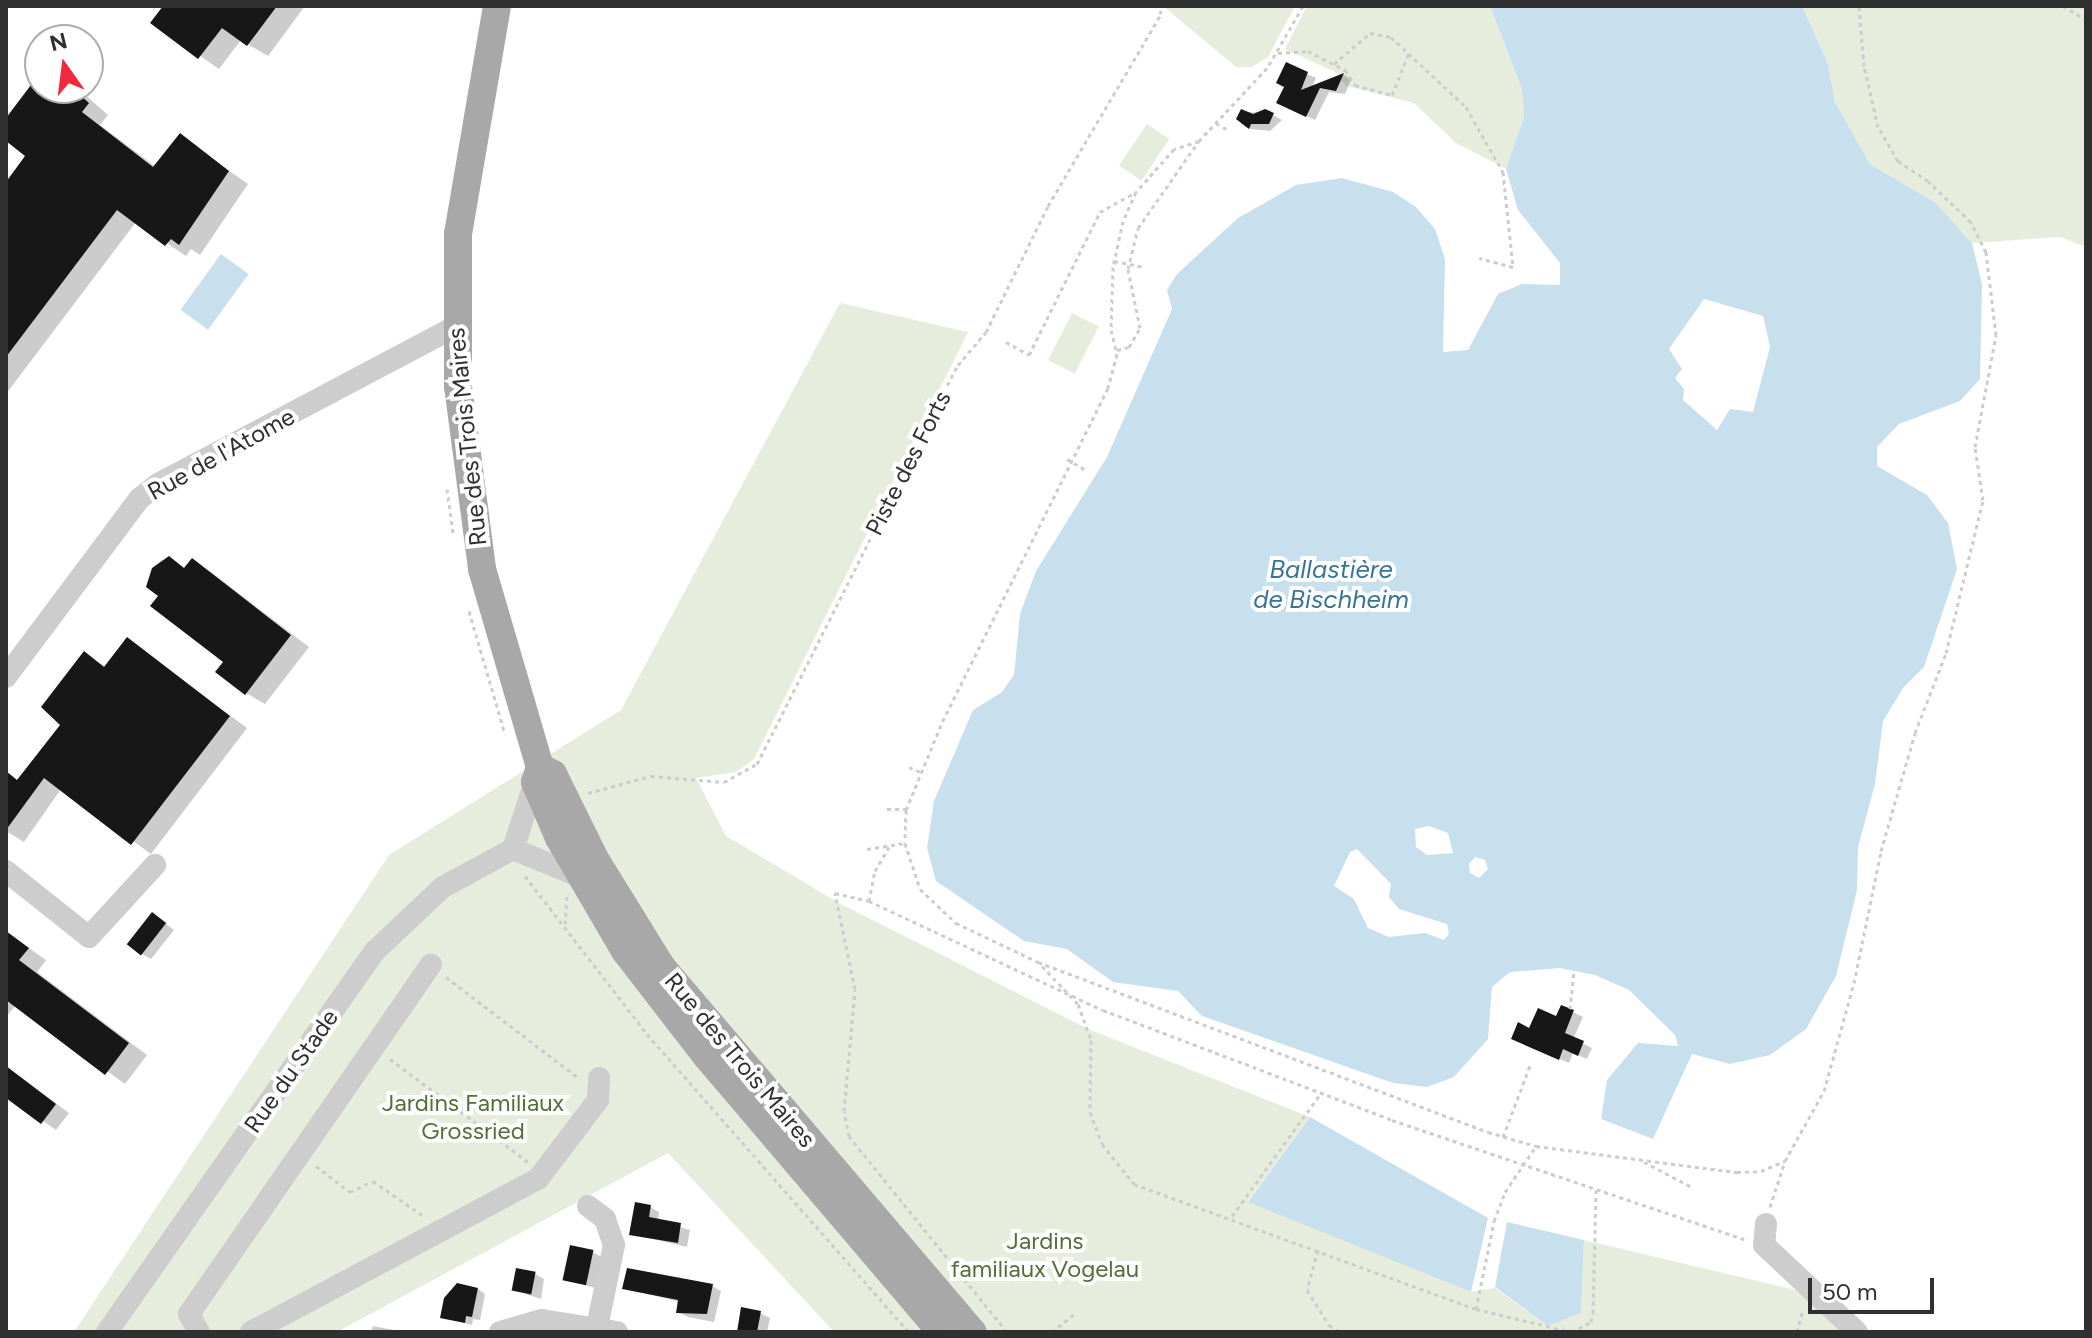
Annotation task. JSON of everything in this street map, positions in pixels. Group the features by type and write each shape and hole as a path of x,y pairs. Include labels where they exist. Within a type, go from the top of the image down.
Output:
{"main road":[{"name":"Rue des Trois Maires","path":"497,6 466,171 455,327 468,494 482,569 538,774 553,774 568,818 576,881 625,951 707,1057 941,1332"},
{"name":"Rue des Trois Maires","path":"568,818 661,966 973,1332"}],"street":[{"name":"Rue de l'Atome","path":"6,677 106,541 158,484 455,327"},
{"path":"538,774 518,854 576,881"},
{"name":"Rue du Stade","path":"107,1332 375,951 443,887 518,854 568,818"},
{"path":"6,871 89,937 155,865"},
{"path":"175,1332 194,1323 300,1153 431,965"},
{"path":"251,1332 542,1173 598,1100 598,1085"},
{"path":"500,1332 542,1320 603,1331 614,1245 605,1219 588,1206"},
{"path":"1765,1234 1814,1292 1857,1332"}],"path":[{"name":"Piste des Forts","path":"568,818 593,796 651,776 724,782 757,764 958,365 986,332 1048,206 1161,14 1159,6"},
{"path":"1117,350 1129,347 1140,328 1129,264 1145,213 1199,141 1278,53 1303,6"},
{"path":"1007,1332 849,1136 844,1111 855,989 835,893 869,901 1068,993 1321,1093 1596,1190 1765,1234 1785,1161 1824,1091 1854,983 1884,839 1915,733 1946,653 1983,500 1975,447 1996,335 1986,252 1971,222 1928,181 1898,161 1878,127 1864,66 1859,6"},
{"path":"2063,6 2086,20"},
{"path":"1334,64 1370,33 1391,37 1410,50 1466,107 1503,172 1513,267 1479,258"},
{"path":"1278,53 1308,51 1334,64 1355,85 1392,95 1410,50"},
{"path":"1216,123 1228,130"},
{"path":"1006,342 1029,355 1100,212 1136,192 1174,149 1199,141"},
{"path":"1136,192 1114,261 1111,330 1117,350 1108,388 1049,501 1032,542 956,694 907,809 905,843 920,889 934,908 1038,962 1503,1137 1536,1146 1737,1172 1761,1171 1785,1161"},
{"path":"1114,261 1144,267"},
{"path":"1070,460 1088,471"},
{"path":"1027,539 1032,542"},
{"path":"1007,576 1013,579"},
{"path":"988,613 995,617"},
{"path":"968,652 976,655"},
{"path":"948,691 956,694"},
{"path":"928,731 937,735"},
{"path":"909,767 921,772"},
{"path":"887,809 907,809"},
{"path":"867,849 905,843"},
{"path":"869,901 875,871 890,845"},
{"path":"518,854 566,928 647,1034 909,1332"},
{"path":"566,928 576,881"},
{"path":"1038,962 1068,993 1091,1040 1090,1112 1118,1169 1134,1184 1232,1217 1476,1309 1572,1332 1591,1322 1596,1190"},
{"path":"431,965 598,1085"},
{"path":"1570,1009 1574,971"},
{"path":"375,1047 542,1173"},
{"path":"1503,1137 1531,1063"},
{"path":"1232,1217 1321,1093"},
{"path":"1476,1309 1494,1221 1536,1146"},
{"path":"300,1153 350,1192 373,1181 427,1218 437,1232"},
{"path":"1641,1160 1694,1188"},
{"path":"1318,1249 1307,1290 1329,1325 1340,1332"},
{"path":"1797,1332 1806,1300 1814,1292"},
{"path":"1052,1332 1077,1312"}],"green space":[{"path":"1163,6 1295,6 1268,57 1252,67 1236,67"},
{"path":"1307,6 1490,6 1522,89 1524,117 1506,169 1456,143 1414,103 1346,86 1335,72 1285,49"},
{"path":"1802,6 2086,6 2086,247 2060,237 1972,243 1936,203 1870,164 1835,102 1828,64"},
{"path":"1147,124 1169,139 1141,181 1119,165"},
{"path":"840,303 968,332 754,759 736,772 696,778 726,836 839,903 1088,1029 1310,1117 1248,1201 1471,1292 1495,1288 1548,1326 1581,1313 1584,1240 1804,1292 1848,1332 834,1332 668,1153 337,1332 74,1332 389,855 621,710"},
{"path":"1072,313 1099,327 1075,374 1048,360"}],"water":[{"name":"Ballastière de Bischheim","path":"1490,6 1802,6 1828,64 1835,102 1870,164 1936,203 1972,243 1982,284 1980,379 1960,401 1899,424 1877,447 1877,466 1927,495 1948,523 1957,569 1924,667 1903,688 1883,721 1875,784 1858,847 1857,890 1836,976 1806,1029 1770,1055 1730,1064 1692,1054 1653,1139 1601,1119 1607,1080 1638,1043 1678,1046 1675,1035 1629,990 1595,975 1560,968 1510,972 1492,987 1488,1039 1454,1077 1427,1087 1393,1083 1202,1016 1178,991 1113,982 1067,949 1024,941 936,881 927,848 934,801 973,710 1002,692 1014,675 1020,614 1036,571 1107,457 1172,309 1167,290 1177,274 1238,218 1296,185 1342,178 1393,192 1416,207 1435,229 1445,259 1443,352 1468,350 1498,294 1522,284 1560,285 1560,263 1518,210 1506,169 1524,117 1522,89","holes":["1704,299 1763,316 1770,347 1753,412 1730,409 1717,430 1683,400 1684,389 1675,378 1682,369 1669,349","1429,826 1448,833 1453,853 1427,855 1416,847 1415,829","1357,849 1391,884 1389,897 1399,909 1447,924 1449,934 1444,940 1425,933 1389,937 1368,928 1354,899 1334,886 1350,852","1475,857 1485,860 1488,869 1479,878 1470,873 1469,864"]},
{"path":"221,254 249,274 208,330 180,310"},
{"path":"1310,1117 1488,1218 1471,1292 1248,1202"},
{"path":"1507,1222 1584,1240 1581,1313 1548,1326 1495,1287"}],"building":[{"path":"163,6 277,6 247,46 222,28 198,59 150,23"},
{"path":"1286,62 1308,72 1301,90 1344,73 1336,91 1320,88 1306,117 1276,103 1284,87 1276,83"},
{"path":"24,94 24,104 88,104 82,112 153,167 180,133 229,171 179,245 171,239 165,246 117,210 6,357 6,182 25,156 6,141 6,118"},
{"path":"1241,109 1253,114 1265,109 1274,113 1269,124 1251,124 1249,129 1236,119"},
{"path":"169,556 184,568 192,558 291,635 245,695 215,672 223,662 150,606 158,596 146,587 152,568"},
{"path":"127,637 230,716 131,845 44,778 6,830 6,771 17,780 60,725 41,707 84,651 104,667"},
{"path":"152,912 166,923 141,955 127,944"},
{"path":"6,931 29,948 19,960 129,1043 105,1075 6,1000"},
{"path":"1561,1005 1574,1010 1565,1033 1584,1041 1578,1056 1563,1049 1559,1060 1511,1039 1518,1022 1529,1028 1538,1008 1556,1016"},
{"path":"6,1066 56,1104 41,1124 6,1098"},
{"path":"635,1202 651,1205 649,1217 681,1223 678,1243 629,1235"},
{"path":"570,1245 593,1250 586,1285 563,1280"},
{"path":"516,1268 536,1272 531,1294 512,1291"},
{"path":"627,1268 713,1284 707,1314 676,1313 678,1300 622,1289"},
{"path":"457,1283 478,1288 472,1317 466,1316 465,1323 440,1318 444,1298"},
{"path":"741,1307 761,1311 757,1332 737,1332"}],"park label":[{"name":"Jardins Familiaux Grossried","path":"473,1117"},
{"name":"Jardins familiaux Vogelau","path":"1045,1255"}]}
